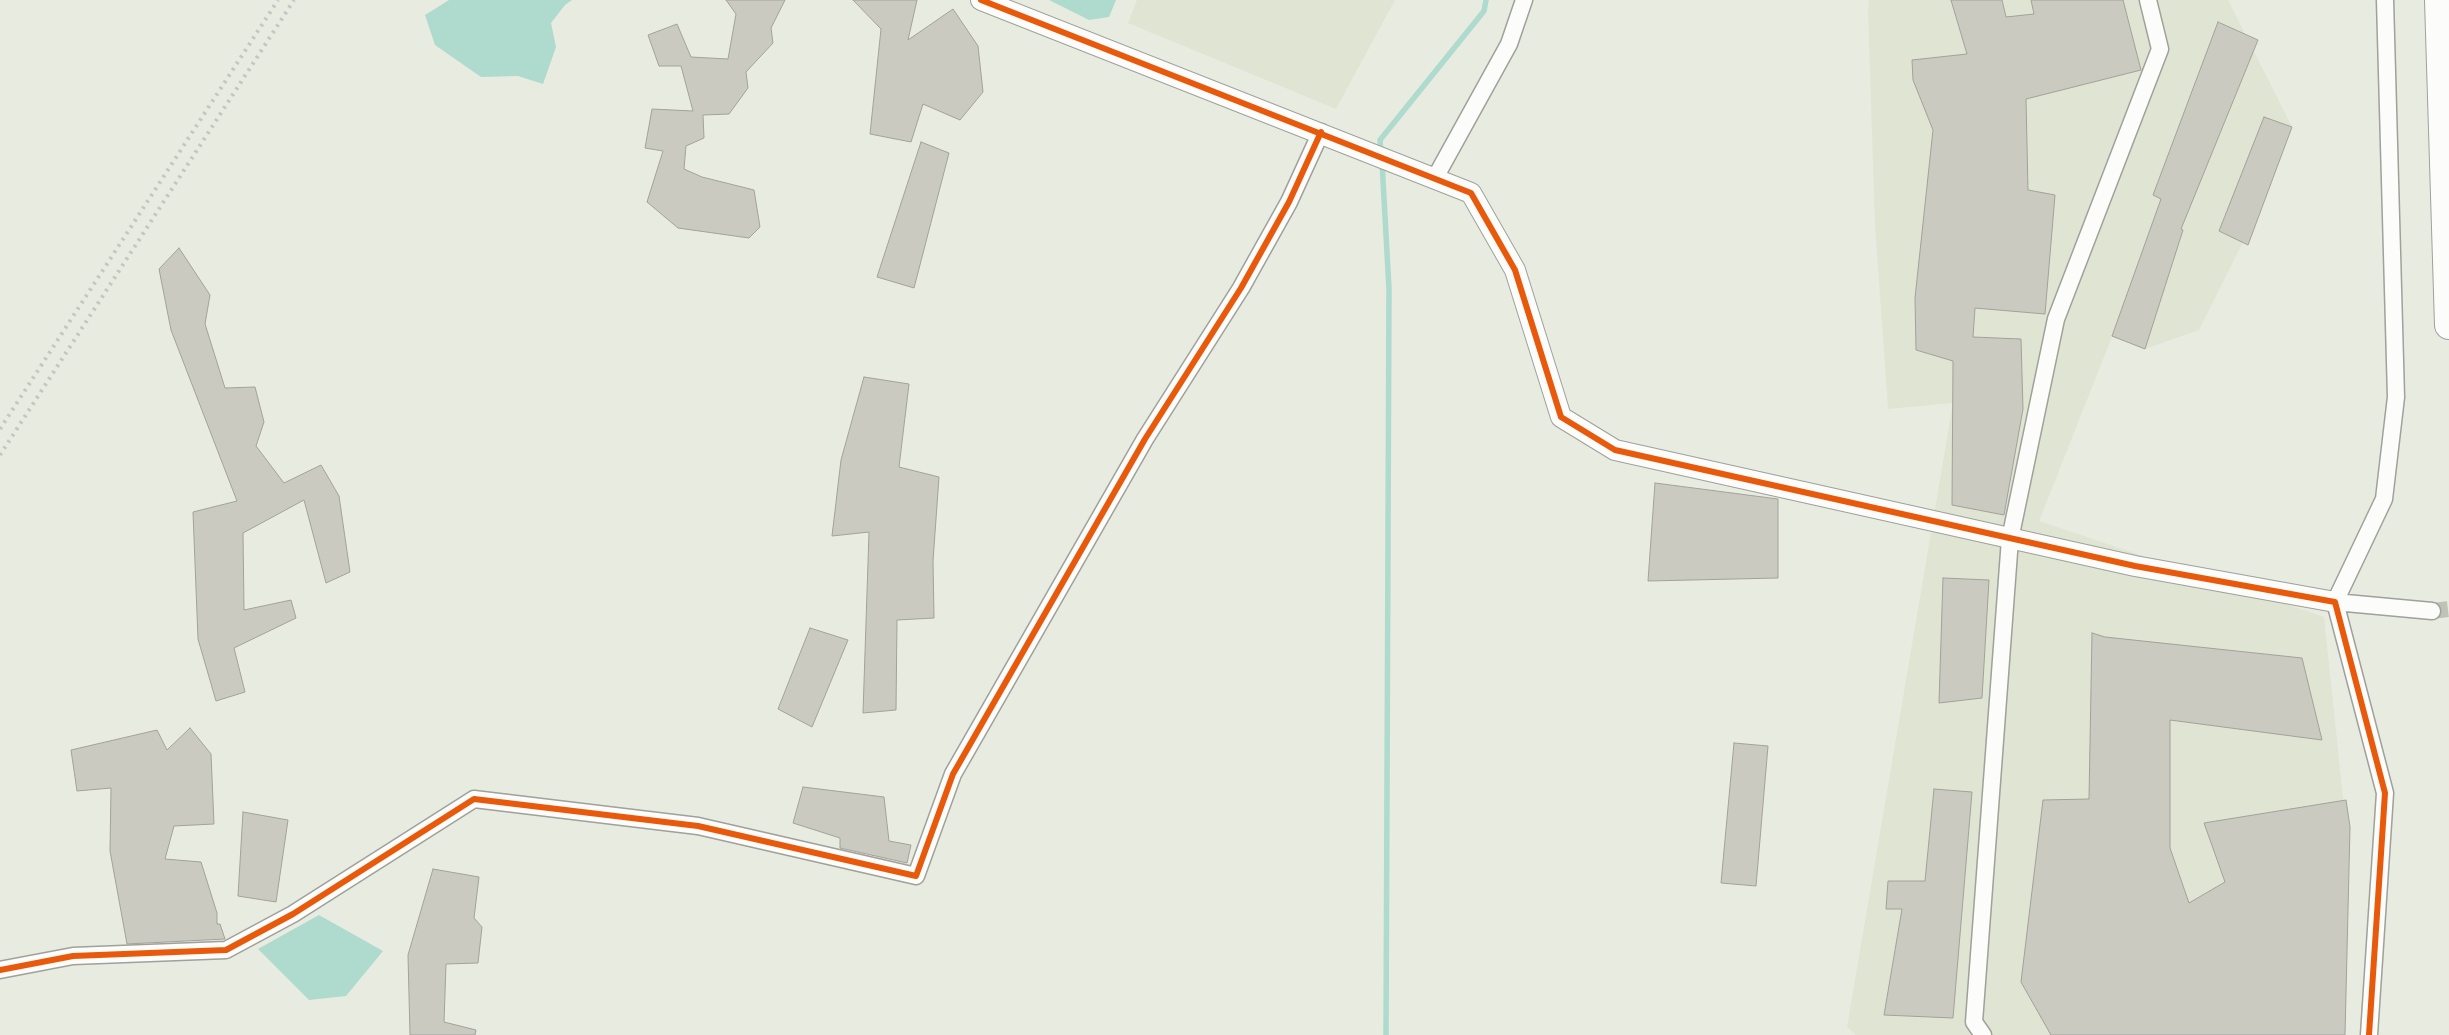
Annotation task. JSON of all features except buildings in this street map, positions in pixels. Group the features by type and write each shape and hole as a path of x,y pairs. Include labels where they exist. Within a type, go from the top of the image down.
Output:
{"highway":[{"path":"2440,0 2449,325"}],"street":[{"path":"981,0 1321,132 1471,193 1515,270 1561,417 1615,450 2135,566 2335,602 2432,610"},
{"path":"1435,178 1509,44 1524,0"},
{"path":"1982,1035 1974,1022 2010,539 2056,319 2160,49 2148,0"},
{"path":"2369,1035 2385,793 2335,602 2384,499 2396,397 2385,0"},
{"path":"0,970 73,956 226,950 293,914 474,799 698,826 916,876 953,774 1145,440 1241,288 1289,202 1321,132"}],"shaded area":[{"path":"1137,0 1395,0 1336,109 1128,23"},
{"path":"1869,0 2228,0 2292,127 2268,192 2199,330 2145,349 2112,337 2039,521 2324,617 2344,807 2328,1035 1856,1035 1847,1027 1953,403 1888,409 1875,225"}],"water":[{"path":"449,0 572,0 565,5 551,23 556,47 543,84 518,76 481,77 435,45 425,15"},
{"path":"1049,0 1116,0 1109,17 1089,20"},
{"path":"319,915 383,951 346,996 309,1000 258,949"}],"waterway":[{"path":"1381,153 1380,140 1484,11 1486,0"},
{"path":"1382,162 1389,289 1386,1035"}],"tunnel":[{"path":"2432,611 2449,609"}],"railway":[{"path":"0,429 278,0"},
{"path":"0,455 294,0"}],"cycle path":[{"path":"981,0 1471,193 1515,270 1561,417 1615,450 2135,566 2335,602 2385,793 2369,1035"},
{"path":"0,970 73,956 226,950 293,914 474,799 698,826 916,876 953,774 1145,439 1241,288 1289,202 1321,132"}]}
